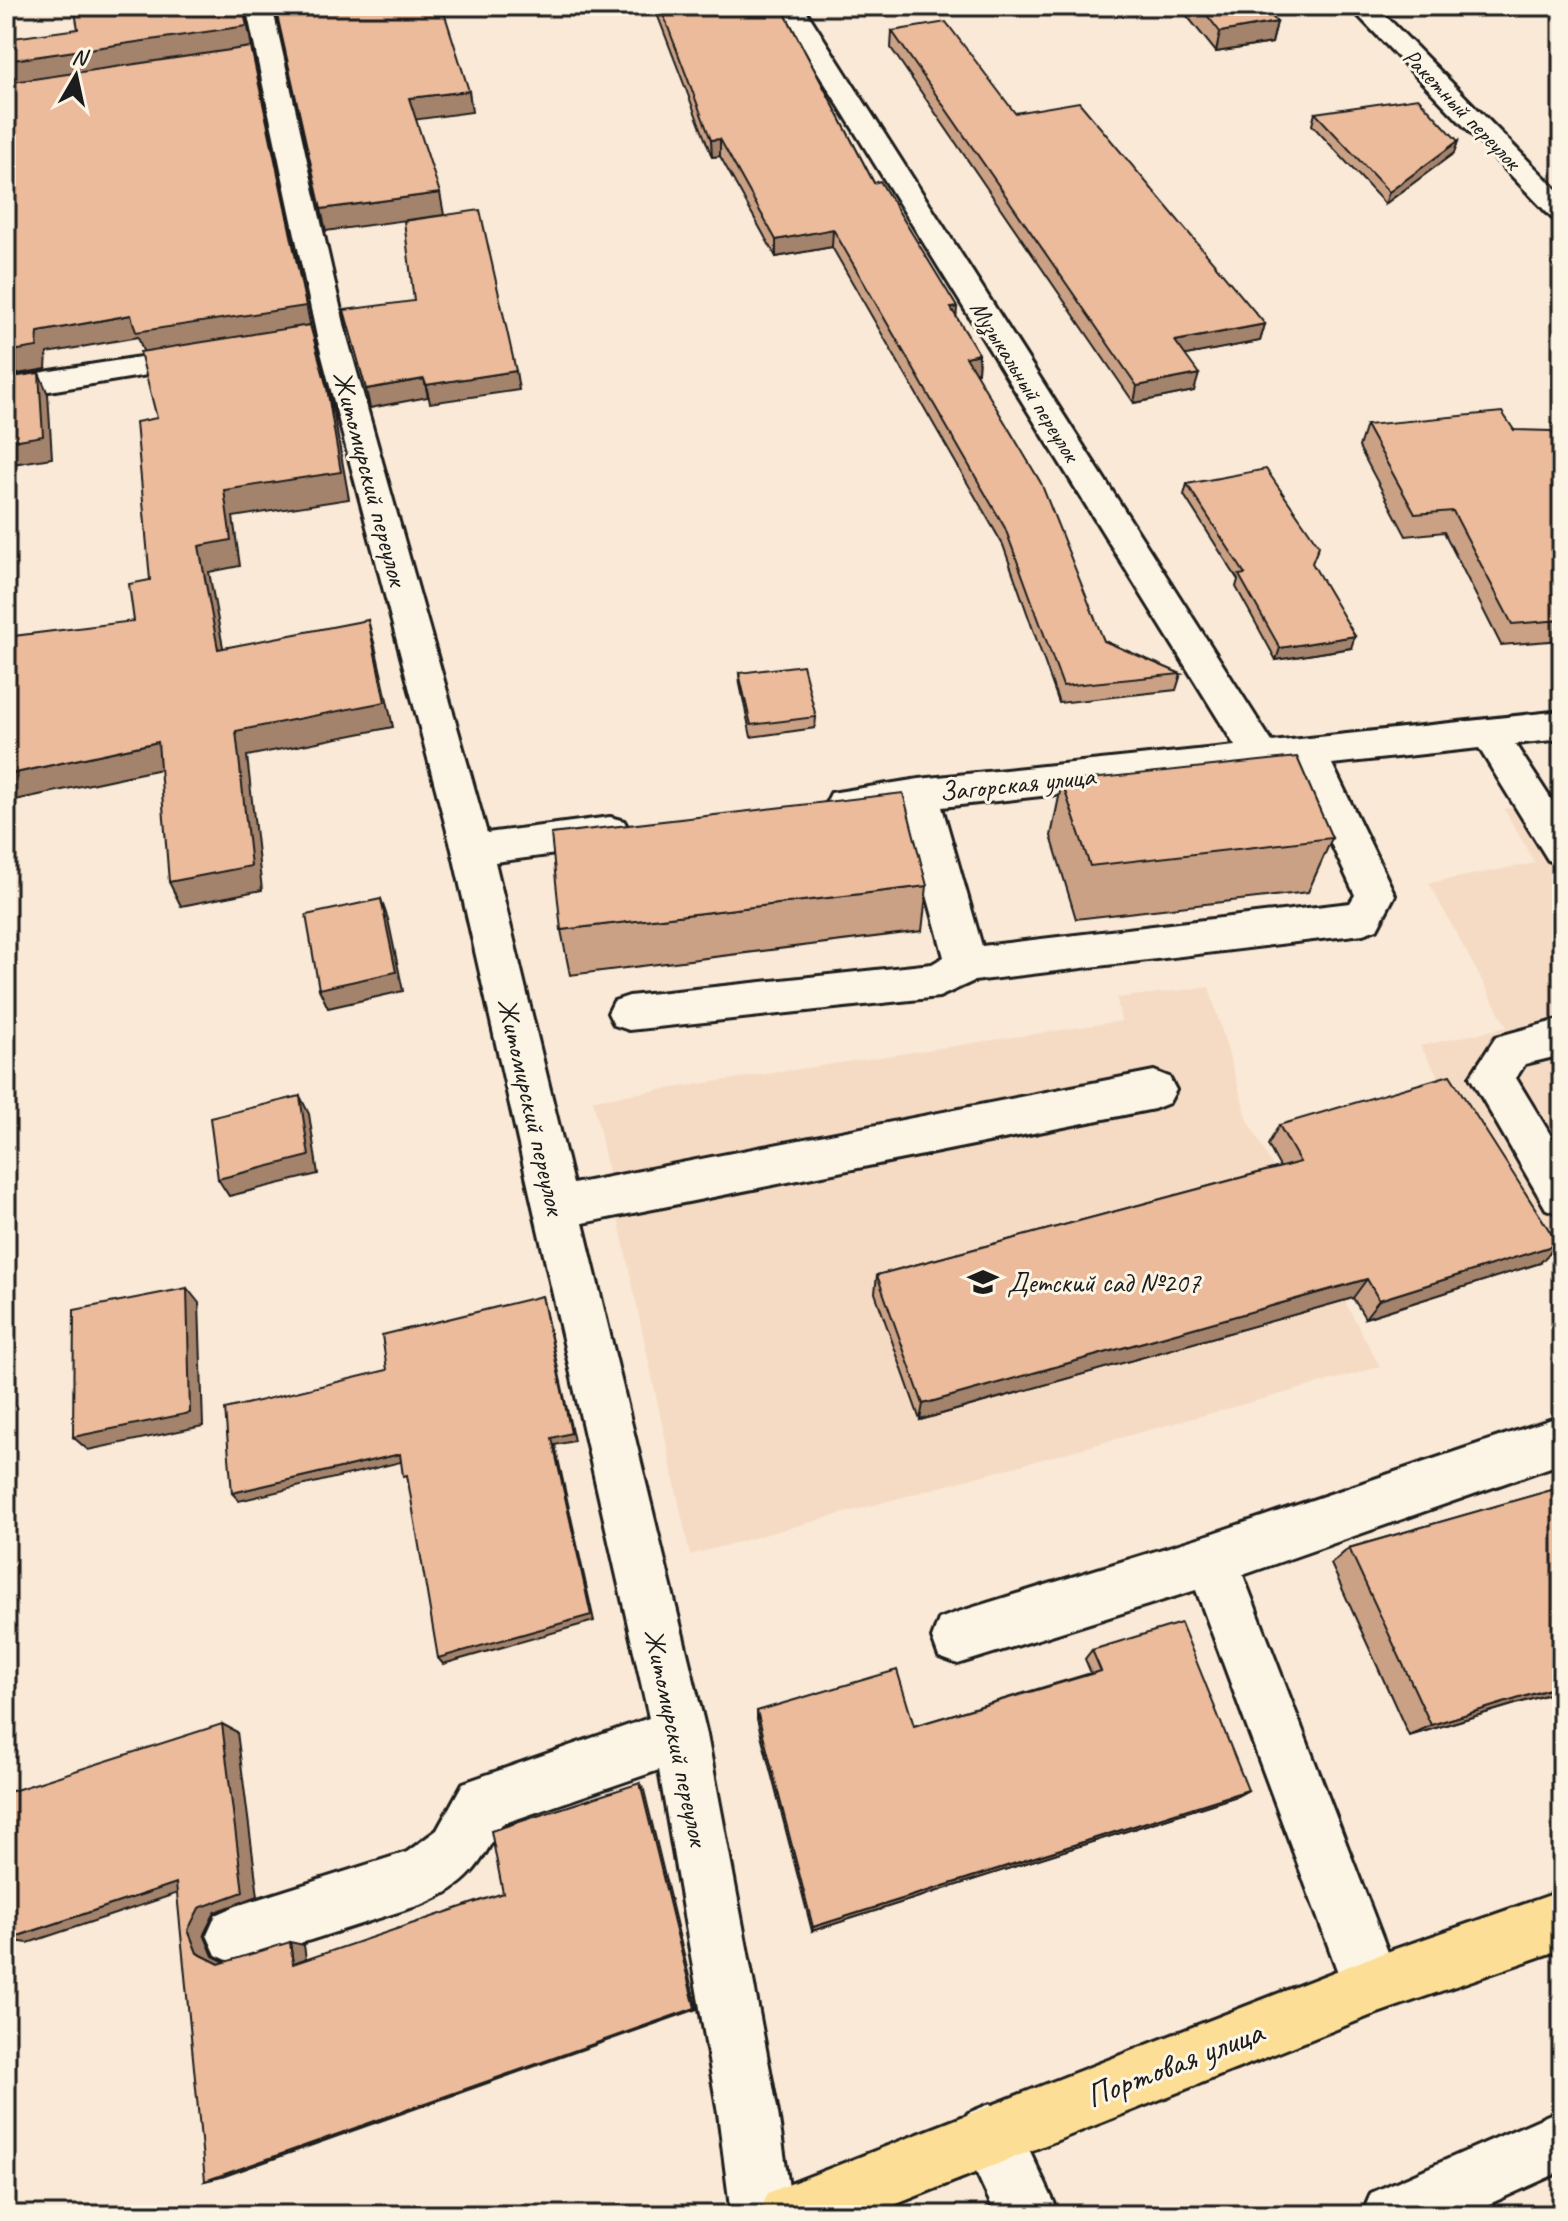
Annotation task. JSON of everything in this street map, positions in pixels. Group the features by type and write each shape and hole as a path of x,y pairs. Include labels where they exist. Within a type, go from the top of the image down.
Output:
{"main road":[{"name":"Портовая улица","path":"790,2215 1372,1986 1562,1920"}],"street":[{"name":"Житомирский переулок","path":"259,6 253,58 317,340 472,850 680,1735 748,2113 762,2215"},
{"name":"Музыкальный переулок","path":"790,6 1261,756"},
{"name":"Ракетный переулок","path":"1362,6 1562,212"},
{"path":"6,388 239,352"},
{"name":"Загорская улица","path":"811,807 1562,725"},
{"path":"1488,732 1562,849"},
{"path":"629,1013 939,980 967,965 1363,918 1375,895 1307,752"},
{"path":"919,794 967,965"},
{"path":"472,850 641,829"},
{"path":"1562,1037 1511,1050 1492,1077 1562,1195"},
{"path":"556,1208 1154,1090"},
{"path":"958,1638 1211,1560 1552,1443"},
{"path":"1211,1560 1372,1986"},
{"path":"236,1935 423,1876 457,1850 483,1803 680,1735"},
{"path":"990,2135 1029,2215"},
{"path":"1393,2215 1562,2140"}],"shaded area":[{"path":"1562,801 1562,1278 1420,1046 1507,1027 1429,883 1535,863 1504,809"},
{"name":"Детский сад №207","path":"1209,987 1248,1120 1380,1367 690,1555 593,1100 1121,1021 1117,998"}],"building":[{"path":"77,6 242,6 247,26 6,61 6,39 78,29"},
{"path":"275,6 442,6 469,91 409,98 440,193 321,209"},
{"path":"660,6 781,6 874,183 880,181 957,307 951,308 979,354 966,357 1041,483 1104,641 1181,674 1063,686 1005,528 833,229 776,240 720,139 711,140"},
{"path":"1200,6 1263,6 1277,22 1220,32"},
{"path":"946,22 1015,113 1079,102 1265,324 1175,341 1199,374 1137,386 892,31"},
{"path":"251,47 306,306 136,332 131,315 38,332 37,347 6,352 6,263 10,263 6,224 6,83"},
{"path":"1418,98 1458,141 1389,192 1315,113"},
{"path":"480,210 516,371 426,385 424,379 366,389 344,310 414,301 404,221"},
{"path":"310,325 327,388 341,472 224,490 231,540 199,546 218,649 368,620 385,702 236,731 251,866 169,882 158,742 6,775 6,637 134,621 129,584 150,580 136,422 157,418 140,352"},
{"path":"39,373 43,436 6,442 6,378"},
{"path":"1502,412 1514,430 1551,431 1562,448 1562,620 1512,624 1453,511 1415,514 1366,425"},
{"path":"1266,469 1319,546 1312,563 1355,636 1280,648 1239,575 1245,574 1187,484"},
{"path":"803,665 816,717 751,725 739,673"},
{"path":"1297,757 1332,838 1090,866 1062,782"},
{"path":"903,793 927,886 561,930 551,834"},
{"path":"381,899 396,972 319,989 306,915"},
{"path":"1450,1075 1558,1244 1379,1300 1367,1279 923,1404 877,1275 1300,1162 1279,1125"},
{"path":"300,1096 309,1156 218,1179 210,1118"},
{"path":"187,1288 190,1413 73,1437 74,1310"},
{"path":"542,1296 571,1433 552,1438 591,1615 438,1658 407,1475 403,1476 400,1454 232,1493 225,1409 387,1370 382,1335"},
{"path":"1562,1487 1562,1685 1431,1725 1349,1548"},
{"path":"1181,1623 1248,1790 813,1927 757,1711 897,1670 914,1726 1101,1671 1092,1650"},
{"path":"222,1724 243,1892 199,1908 188,1930 197,1953 219,1964 290,1942 293,1964 503,1893 491,1831 640,1783 695,2008 205,2181 176,1883 6,1940 6,1793"}],"place":[{"name":"Детский сад №207","path":"983,1282"}]}
